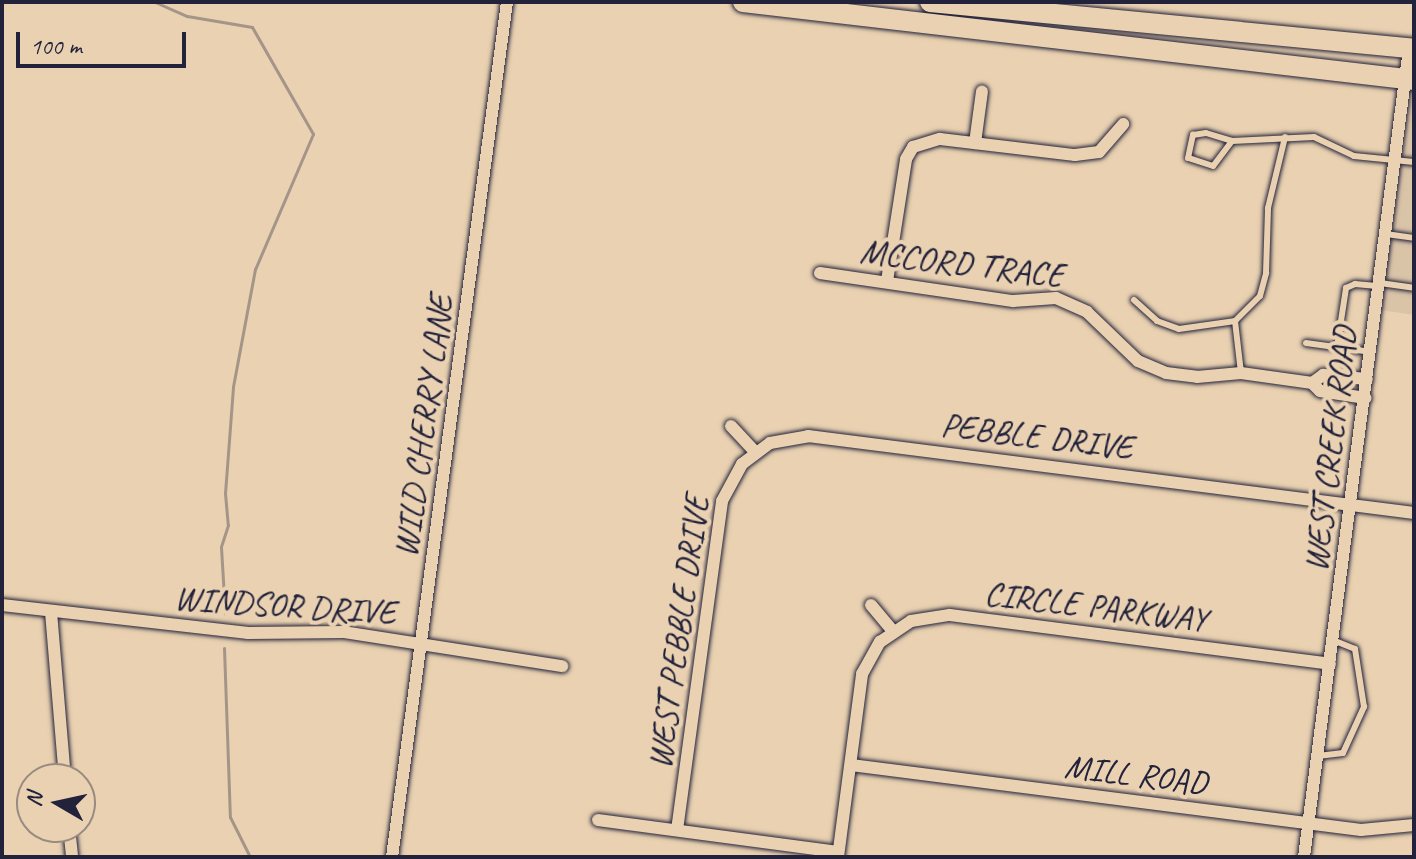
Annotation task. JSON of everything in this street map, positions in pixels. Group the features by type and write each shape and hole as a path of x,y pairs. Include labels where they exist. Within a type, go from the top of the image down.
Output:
{"highway":[{"path":"743,2 1410,80"},
{"path":"930,2 1412,48"}],"street":[{"name":"WILD CHERRY LANE","path":"392,857 419,644 438,536 507,2"},
{"name":"WEST CREEK ROAD","path":"1304,857 1412,48"},
{"path":"975,143 982,91"},
{"path":"887,281 906,159 913,147 925,140 1075,155 1099,152 1123,124"},
{"name":"MCCORD TRACE","path":"820,273 887,281 905,288 1013,301 1073,302 1117,345 1166,373 1197,377 1241,373 1312,383 1320,391 1365,398"},
{"name":"MCCORD TRACE","path":"1312,383 1323,375 1367,379"},
{"path":"731,426 755,452"},
{"name":"PEBBLE DRIVE","path":"755,452 788,436 808,436 1414,513"},
{"name":"WEST PEBBLE DRIVE","path":"677,830 722,501 729,482 755,452"},
{"name":"WINDSOR DRIVE","path":"2,605 248,633 344,632 562,666"},
{"path":"598,820 838,855 862,674 868,658 893,631 871,605"},
{"path":"51,612 64,763"},
{"name":"CIRCLE PARKWAY","path":"893,631 930,615 950,615 1330,664"},
{"name":"MILL ROAD","path":"851,765 1361,830 1414,825"}],"lane":[{"path":"1232,141 1213,166 1188,158 1193,135 1206,133 1232,141 1314,137 1354,156 1414,162"},
{"path":"1134,300 1157,321 1179,329 1235,321 1260,296 1268,208 1285,137"},
{"path":"1386,234 1414,238"},
{"path":"1337,347 1346,288 1355,284 1414,288"},
{"path":"1235,321 1241,373"},
{"path":"1306,343 1371,352"},
{"path":"1318,756 1343,753 1364,707 1355,649 1333,640"}],"shaded area":[{"path":"1414,82 1414,315 1381,310"}],"waterway":[{"path":"155,2 187,16 252,27 313,134 255,269 233,387 225,493 228,525 221,547 225,614"},
{"path":"224,648 230,817 250,857"}]}
